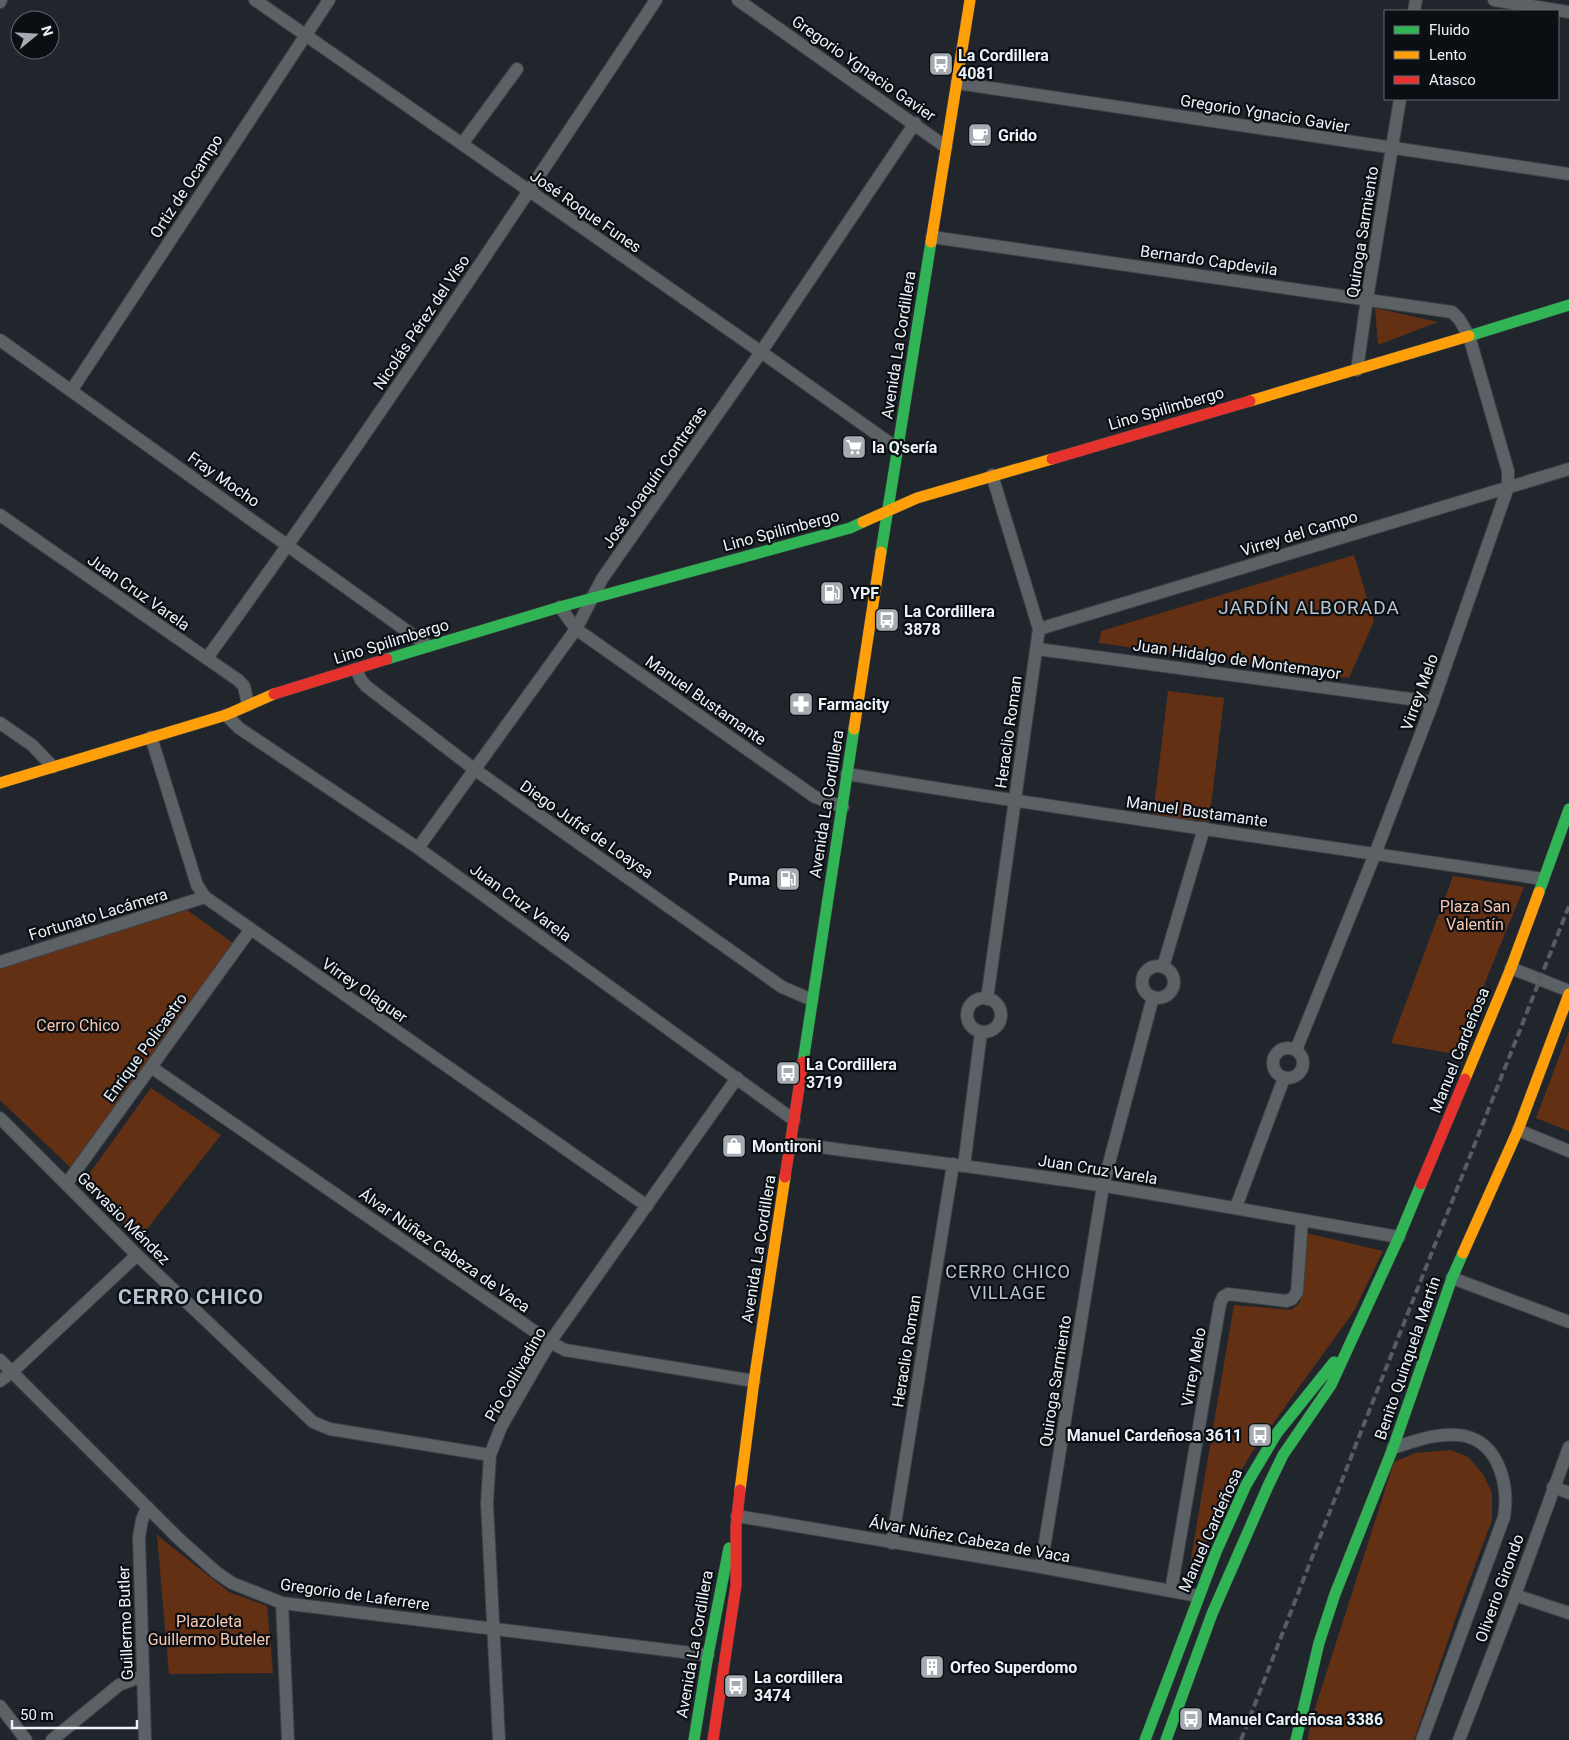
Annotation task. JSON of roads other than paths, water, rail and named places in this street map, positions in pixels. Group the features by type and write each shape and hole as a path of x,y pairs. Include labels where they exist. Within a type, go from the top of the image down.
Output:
{"main road":[{"name":"Avenida La Cordillera","path":"713,1740 736,1586 736,1521 754,1381 887,511 970,0"},
{"name":"Lino Spilimbergo","path":"0,783 226,715 270,695 428,646 592,598 850,528 917,498 1357,370 1569,305"},
{"name":"Manuel Cardeñosa","path":"1166,1740 1212,1614 1268,1486 1283,1455 1331,1385 1399,1237 1510,968 1569,809"},
{"name":"Benito Quinquela Martín","path":"1296,1740 1319,1643 1335,1594 1393,1448 1452,1278 1518,1130 1569,993"},
{"name":"Manuel Cardeñosa","path":"1145,1740 1198,1596 1232,1512 1260,1459 1286,1418 1336,1359 1370,1301"},
{"name":"Avenida La Cordillera","path":"694,1740 726,1558 736,1521"}],"street":[{"name":"José Roque Funes","path":"255,0 898,449"},
{"name":"Ortiz de Ocampo","path":"71,391 329,0"},
{"name":"Nicolás Pérez del Viso","path":"207,658 289,545 656,0"},
{"name":"Gregorio Ygnacio Gavier","path":"738,0 915,123 946,147"},
{"path":"1494,0 1556,10"},
{"path":"462,144 517,69"},
{"name":"Gregorio Ygnacio Gavier","path":"956,83 1569,174"},
{"name":"Quiroga Sarmiento","path":"1357,370 1400,100"},
{"name":"José Joaquín Contreras","path":"418,848 576,629 602,579 761,352 915,123"},
{"name":"Bernardo Capdevila","path":"932,237 1452,312 1459,319 1469,336"},
{"name":"Virrey Melo","path":"1296,1050 1375,854 1433,702 1508,487 1508,471 1469,336"},
{"name":"Fray Mocho","path":"0,340 428,646"},
{"name":"Virrey del Campo","path":"1038,629 1569,469"},
{"name":"Heraclio Roman","path":"987,999 1037,649 1038,629 992,475"},
{"name":"Juan Cruz Varela","path":"0,516 238,680 244,686 248,704"},
{"name":"Manuel Bustamante","path":"560,607 576,629 815,797 843,807"},
{"name":"Juan Hidalgo de Montemayor","path":"1037,649 1433,702"},
{"name":"Diego Jufré de Loaysa","path":"356,669 366,686 474,769 782,987 812,1000"},
{"name":"Juan Cruz Varela","path":"226,715 239,728 418,848 794,1120"},
{"path":"0,723 32,744 53,767"},
{"name":"Virrey Olaguer","path":"151,737 197,885 205,898 647,1206"},
{"name":"Manuel Bustamante","path":"847,774 1014,802 1204,828 1543,879"},
{"path":"1163,966 1204,828"},
{"name":"Fortunato Lacámera","path":"0,962 205,898"},
{"name":"Enrique Policastro","path":"67,1183 250,930"},
{"path":"1163,966 1174,977 1174,987 1171,992 1163,997 1153,997 1145,990 1142,980 1148,970 1163,966"},
{"path":"1510,968 1569,993"},
{"name":"Quiroga Sarmiento","path":"1041,1567 1103,1186 1153,997"},
{"path":"987,999 999,1008 1000,1019 996,1028 981,1032 971,1026 967,1015 968,1010 976,1001 987,999"},
{"name":"Heraclio Roman","path":"892,1543 981,1032"},
{"path":"1286,1048 1296,1050 1303,1062 1301,1071 1294,1077 1284,1078 1274,1067 1274,1057 1286,1048"},
{"name":"Álvar Núñez Cabeza de Vaca","path":"151,1067 550,1342 565,1350 754,1381"},
{"name":"Pío Collivadino","path":"499,1740 487,1503 490,1454 501,1427 550,1342 737,1078"},
{"path":"1236,1207 1284,1078"},
{"name":"Gervasio Méndez","path":"0,1118 137,1255 313,1422 330,1429 490,1454"},
{"path":"1518,1130 1569,1151"},
{"name":"Juan Cruz Varela","path":"790,1143 1103,1186 1236,1207 1399,1237"},
{"name":"Virrey Melo","path":"1171,1591 1220,1304 1223,1297 1228,1294 1286,1301 1292,1298 1297,1292 1302,1220"},
{"path":"0,1381 137,1255"},
{"path":"1452,1278 1569,1322"},
{"name":"Gregorio de Laferrere","path":"0,1360 179,1539 216,1572 232,1583 282,1602 708,1655"},
{"path":"1393,1448 1428,1438 1448,1435 1466,1436 1481,1444 1491,1454 1504,1482 1506,1502 1504,1517 1422,1740"},
{"name":"Oliverio Girondo","path":"1459,1740 1569,1447"},
{"path":"1553,1487 1569,1493"},
{"name":"Guillermo Butler","path":"145,1740 139,1537 147,1507"},
{"name":"Álvar Núñez Cabeza de Vaca","path":"736,1521 892,1543 1041,1567 1198,1596"},
{"path":"1514,1595 1569,1613"},
{"path":"282,1602 288,1740"},
{"path":"52,1740 119,1685 143,1676"},
{"path":"0,1706 26,1740"}],"railway":[{"path":"1241,1740 1569,906"}],"place":[{"name":"La Cordillera 4081","path":"941,64"},
{"name":"Grido","path":"980,135"},
{"name":"la Q'sería","path":"854,447"},
{"name":"YPF","path":"832,593"},
{"name":"La Cordillera 3878","path":"887,620"},
{"name":"Farmacity","path":"801,704"},
{"name":"Puma","path":"788,879"},
{"name":"La Cordillera 3719","path":"788,1073"},
{"name":"Montironi","path":"734,1146"},
{"name":"Manuel Cardeñosa 3611","path":"1260,1435"},
{"name":"Orfeo Superdomo","path":"932,1667"},
{"name":"La cordillera 3474","path":"736,1686"},
{"name":"Manuel Cardeñosa 3386","path":"1191,1719"}],"district":[{"name":"JARDÍN ALBORADA","path":"1309,607"},
{"name":"CERRO CHICO VILLAGE","path":"1008,1282"},
{"name":"CERRO CHICO","path":"191,1297"}],"park label":[{"name":"Plaza San Valentín","path":"1475,915"},
{"name":"Cerro Chico","path":"78,1025"},
{"name":"Plazoleta Guillermo Buteler","path":"209,1630"}]}
